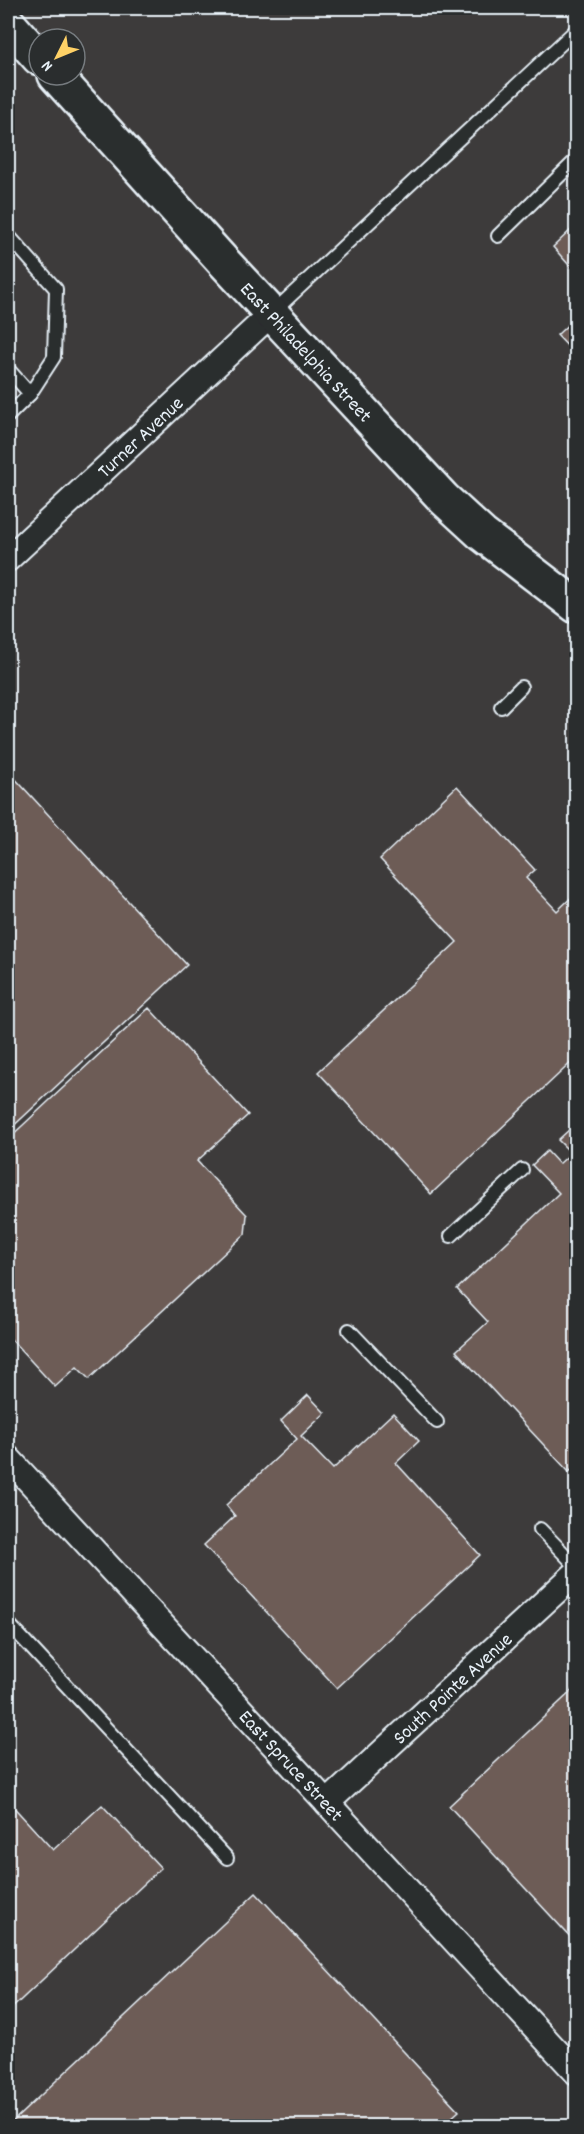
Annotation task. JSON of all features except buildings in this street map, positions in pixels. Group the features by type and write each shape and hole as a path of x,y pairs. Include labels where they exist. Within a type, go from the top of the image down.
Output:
{"street":[{"path":"8,23 27,44"},
{"name":"East Philadelphia Street","path":"66,87 271,314 444,499 482,534 576,606"},
{"name":"Turner Avenue","path":"8,559 271,314"},
{"name":"East Spruce Street","path":"8,1458 576,2072"},
{"name":"South Pointe Avenue","path":"327,1803 576,1573"}],"lane":[{"path":"271,314 576,30"},
{"path":"498,236 576,160"},
{"path":"8,235 56,289 54,357 30,394 8,416"},
{"path":"8,369 30,394"},
{"path":"501,707 521,687"},
{"path":"451,1236 522,1170"},
{"path":"349,1330 437,1422"},
{"path":"540,1529 576,1566"},
{"path":"8,1623 227,1858"}],"shaded area":[{"path":"8,8 576,8 576,2126 8,2126"}]}
